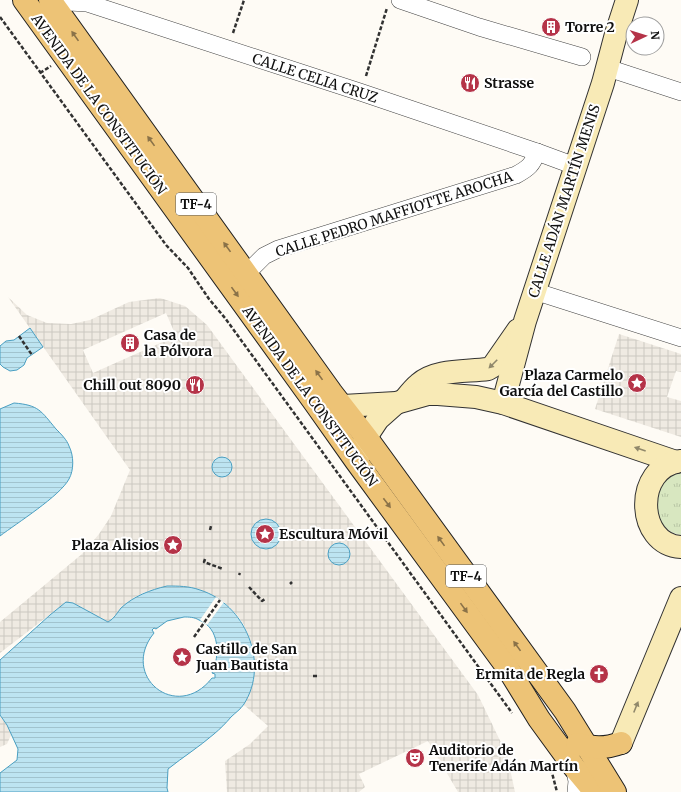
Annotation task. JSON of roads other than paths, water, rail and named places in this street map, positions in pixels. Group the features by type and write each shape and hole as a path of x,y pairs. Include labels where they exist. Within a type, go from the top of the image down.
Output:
{"main road":[{"name":"AVENIDA DE LA CONSTITUCIÓN","path":"24,0 315,402 356,461 507,667 539,719 574,767 597,792"},
{"name":"AVENIDA DE LA CONSTITUCIÓN","path":"51,2 560,704 615,792"},
{"path":"507,667 537,696 568,738 575,743 598,748 609,747 621,743"},
{"path":"620,792 616,766 621,743"}],"street":[{"name":"CALLE ADÁN MARTÍN MENIS","path":"503,403 524,321 608,68 616,34 627,0"},
{"name":"CALLE CELIA CRUZ","path":"51,2 87,3 360,92 575,166"},
{"path":"394,3 582,57"},
{"path":"608,68 681,92"},
{"name":"CALLE PEDRO MAFFIOTTE AROCHA","path":"247,273 264,256 278,249 516,175 529,168 533,163 537,152"},
{"path":"534,291 681,338"},
{"path":"356,461 366,437 378,419 420,383 433,376 445,373 488,369 493,366 524,321"},
{"path":"343,406 400,401 428,394 476,397 503,403 679,462"},
{"path":"679,462 665,466 653,478 648,490 646,510 652,527 657,535 671,545 681,547"},
{"path":"621,743 681,598"},
{"path":"574,767 577,781 576,792"},
{"path":"597,792 601,769"}],"water":[{"path":"30,328 43,347 27,358 24,365 17,370 10,371 3,367 0,364 0,346 6,341 14,340"},
{"path":"14,403 29,405 43,413 64,437 68,444 73,458 73,467 69,479 57,493 38,509 0,536 0,409"},
{"path":"218,457 226,457 232,463 232,471 226,477 218,477 212,471 212,463"},
{"path":"266,519 272,520 280,528 280,540 272,548 266,549 260,548 252,540 251,534 252,528 260,520"},
{"path":"339,543 343,544 349,550 349,558 343,564 339,565 335,564 329,558 328,554 329,550 335,544"},
{"path":"167,586 192,588 216,597 230,608 241,621 249,637 253,654 254,671 251,688 243,706 214,734 168,769 168,792 0,792 0,773 17,760 18,749 7,725 0,715 0,660 66,602 73,603 108,622 114,618 121,608 131,600 142,594","holes":["184,617 195,618 206,624 211,629 217,651 215,666 212,673 215,674 215,678 212,678 198,691 183,696 169,695 157,688 148,678 143,664 145,649 154,633 152,630 154,628 156,629 167,621"]}],"place":[{"name":"Torre 2","path":"551,27"},
{"name":"Strasse","path":"470,83"},
{"name":"Casa de la Pólvora","path":"130,343"},
{"name":"Plaza Carmelo García del Castillo","path":"637,383"},
{"name":"Chill out 8090","path":"195,385"},
{"name":"Escultura Móvil","path":"265,534"},
{"name":"Plaza Alisios","path":"173,545"},
{"name":"Castillo de San Juan Bautista","path":"182,657"},
{"name":"Ermita de Regla","path":"599,674"},
{"name":"Auditorio de Tenerife Adán Martín","path":"415,758"}]}
